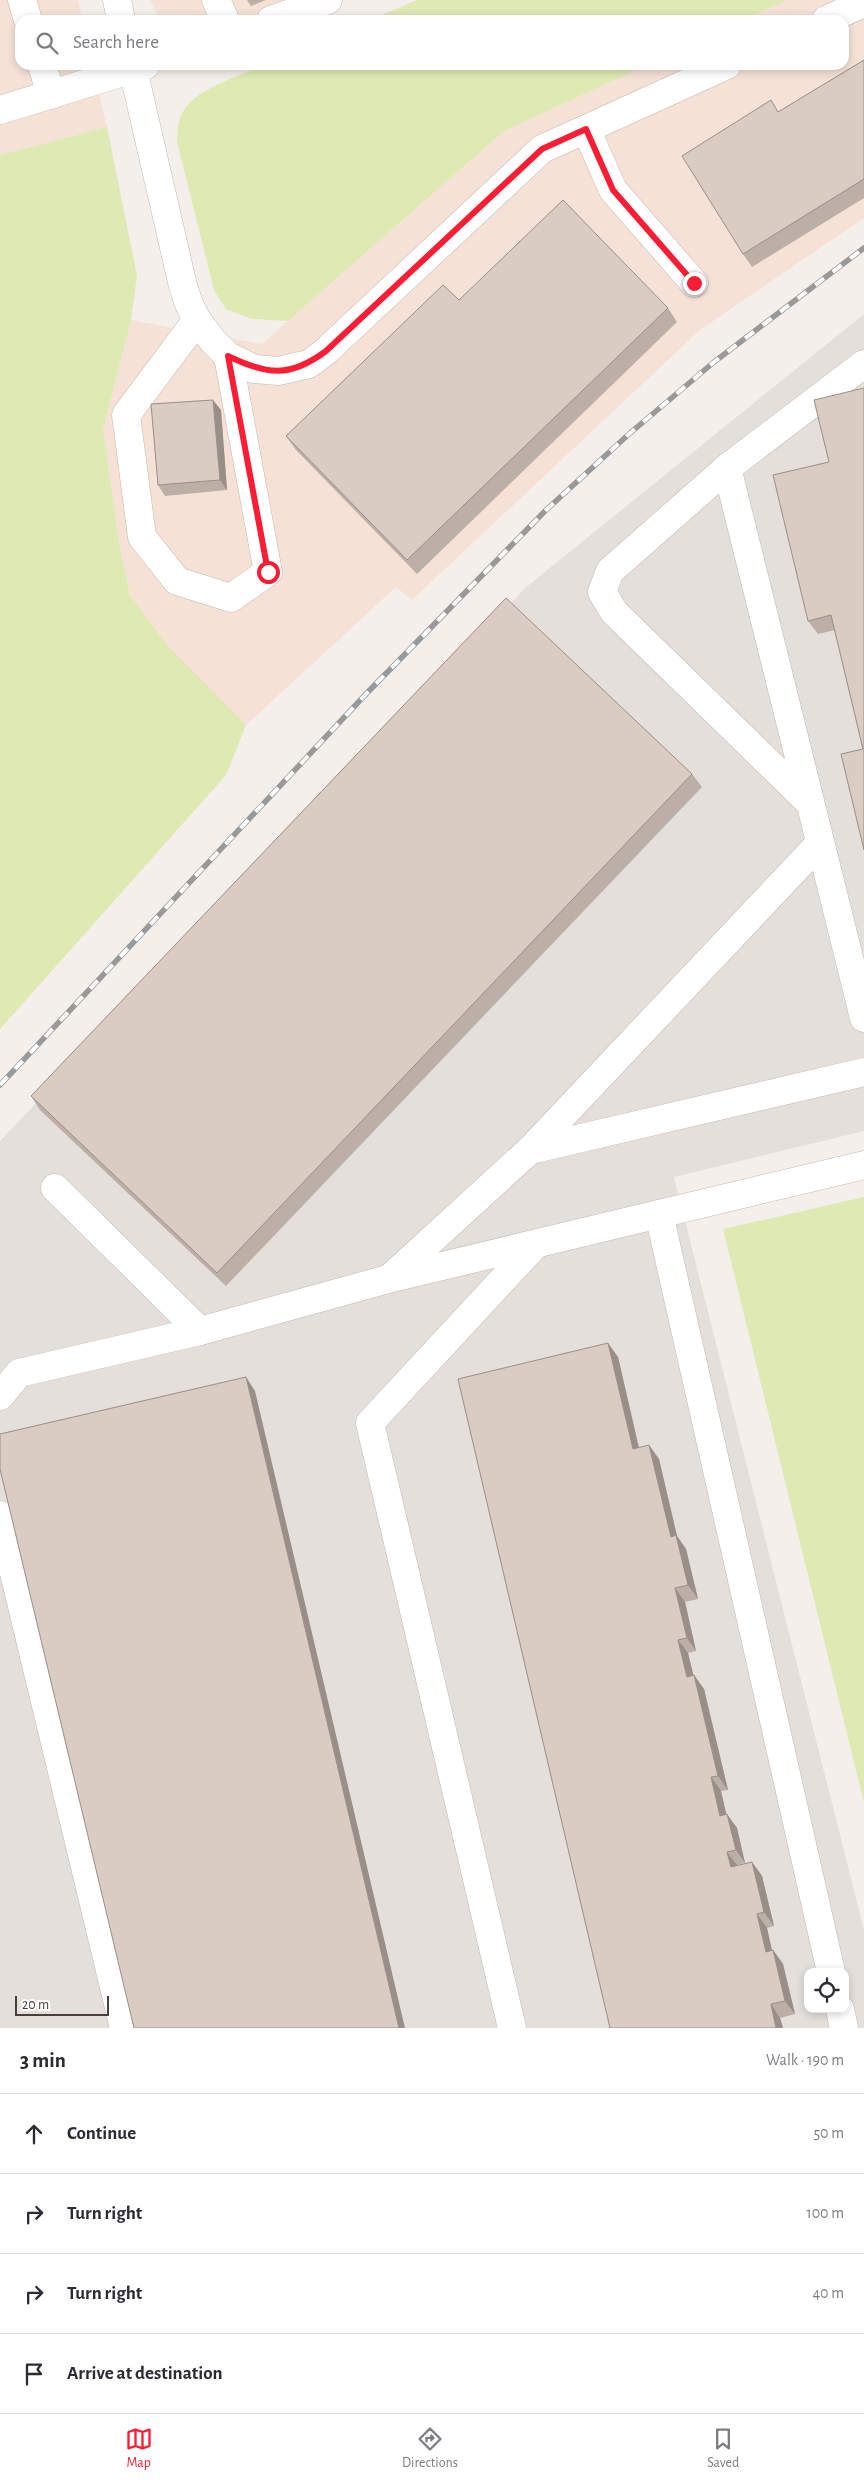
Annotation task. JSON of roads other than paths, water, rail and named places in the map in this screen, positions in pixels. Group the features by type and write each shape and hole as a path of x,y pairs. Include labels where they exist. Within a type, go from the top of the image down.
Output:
{"lane":[{"path":"22,0 26,15"},
{"path":"117,0 120,15"},
{"path":"216,0 222,15"},
{"path":"285,15 328,0"},
{"path":"837,15 864,3"},
{"path":"44,70 51,95"},
{"path":"0,110 128,70"},
{"path":"138,70 188,304 196,320 228,356 254,369 278,371 309,364 326,351 542,149 716,70"},
{"path":"586,129 613,190 694,283"},
{"path":"196,320 126,415 142,537 177,581 231,598 268,572 228,356"},
{"path":"810,803 614,612 602,592 610,571 727,468 864,364"},
{"path":"727,468 864,1018"},
{"path":"388,1279 530,1150 820,844"},
{"path":"530,1150 864,1072"},
{"path":"0,1396 19,1373 200,1331 388,1279 864,1165"},
{"path":"55,1188 200,1331"},
{"path":"659,1214 830,1968"},
{"path":"512,2028 370,1423 535,1245"},
{"path":"0,1515 124,2028"},
{"path":"841,2013 844,2028"}],"railway":[{"path":"0,1085 366,694 545,511 629,434 714,362 864,248"}]}
